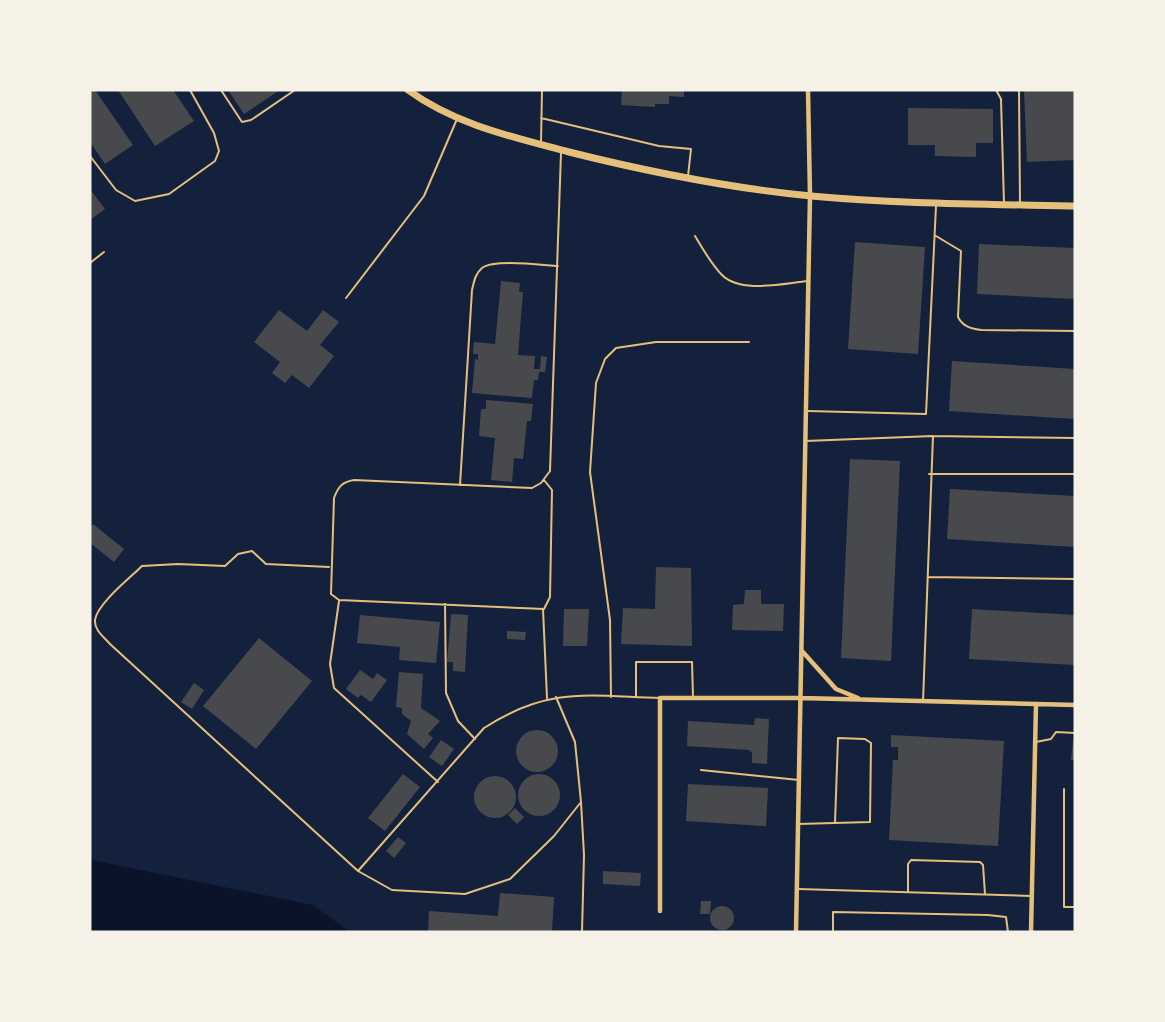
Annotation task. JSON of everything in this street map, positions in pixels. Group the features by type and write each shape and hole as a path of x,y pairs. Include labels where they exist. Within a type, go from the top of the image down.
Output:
{"main road":[{"path":"408,90 457,119 561,150 688,179 810,196 936,203 1075,206"}],"street":[{"path":"796,932 810,196 808,90"},
{"path":"801,651 836,689 862,700"},
{"path":"660,910 660,698 801,698 1075,705"},
{"path":"1031,932 1036,704"}],"lane":[{"path":"90,156 116,190 135,201 169,194 215,161 219,151 214,133 190,90"},
{"path":"221,90 242,122 251,120 295,90"},
{"path":"541,144 542,90"},
{"path":"996,90 1001,99 1004,204"},
{"path":"1018,90 1020,204"},
{"path":"542,118 659,146 692,149 688,179"},
{"path":"346,298 418,207 457,119"},
{"path":"543,609 339,600 331,594 329,589 334,498 342,484 354,480 532,488 544,480 550,471 561,150"},
{"path":"806,411 926,414 936,203"},
{"path":"695,236 723,277 733,281 749,285 808,280"},
{"path":"936,236 961,251 958,317 961,322 969,327 982,330 1075,331"},
{"path":"90,263 104,252"},
{"path":"460,485 472,290 476,275 482,268 493,264 558,266"},
{"path":"611,696 610,620 590,472 596,383 606,358 616,348 656,342 749,342"},
{"path":"923,702 929,474 933,436"},
{"path":"805,441 933,436 1075,438"},
{"path":"929,474 1075,474"},
{"path":"544,480 552,490 549,602 543,609 547,698"},
{"path":"330,567 266,564 252,551 238,554 225,566 178,564 142,566 101,607 95,621 97,630 358,872 392,890 465,894 510,879 554,836 581,802"},
{"path":"927,577 1075,579"},
{"path":"339,600 330,664 330,677 334,688 438,782"},
{"path":"445,604 446,693 458,722 475,739"},
{"path":"636,697 636,662 692,662 693,698"},
{"path":"556,697 575,742 584,855 582,932"},
{"path":"358,872 484,728 507,713 547,698 556,697 660,698"},
{"path":"1036,742 1051,739 1056,732 1075,733"},
{"path":"798,824 834,823 870,822 872,743 865,739 838,738 834,823"},
{"path":"701,770 799,780"},
{"path":"1064,789 1064,907 1075,907"},
{"path":"908,892 908,864 911,860 980,862 983,865 985,894"},
{"path":"797,889 1032,896"},
{"path":"833,932 833,912 856,910 1006,917 1008,932"}],"water":[{"path":"90,858 313,905 350,932 90,932"}],"building":[{"path":"90,90 95,90 133,145 105,164 90,142"},
{"path":"118,90 173,90 194,121 155,146"},
{"path":"228,90 280,90 244,114"},
{"path":"622,90 684,90 684,97 669,96 669,104 655,104 655,107 621,105"},
{"path":"1024,90 1075,90 1075,160 1027,162"},
{"path":"908,108 993,109 993,143 976,143 976,157 935,156 935,145 908,145"},
{"path":"90,189 105,209 90,220"},
{"path":"855,242 925,247 918,354 848,349"},
{"path":"979,244 1075,248 1075,299 977,294"},
{"path":"501,281 520,283 519,292 523,292 518,355 535,356 534,369 540,369 541,356 547,357 545,372 539,372 538,380 534,380 532,398 472,393 475,359 478,360 478,354 473,354 474,342 495,344"},
{"path":"279,310 307,331 323,310 339,322 320,345 334,356 309,388 292,375 285,383 272,373 280,362 254,342"},
{"path":"952,361 1075,369 1075,419 949,411"},
{"path":"486,400 533,404 531,421 527,421 523,459 514,458 512,482 491,480 495,438 479,436 481,409 486,409"},
{"path":"850,459 900,461 891,661 841,658"},
{"path":"950,489 1075,496 1075,547 947,539"},
{"path":"93,524 124,549 114,562 90,543 90,528"},
{"path":"656,567 691,568 692,646 621,644 623,608 655,609"},
{"path":"745,590 761,590 761,604 784,604 783,631 732,630 733,605 744,604"},
{"path":"564,609 589,609 587,646 563,646"},
{"path":"972,609 1075,615 1075,665 969,659"},
{"path":"451,614 468,615 465,672 453,671 453,662 447,662"},
{"path":"360,615 440,622 436,663 399,660 400,647 357,643"},
{"path":"507,631 526,632 525,640 507,639"},
{"path":"259,638 312,681 256,749 203,706"},
{"path":"360,670 373,679 377,673 387,680 371,702 361,695 358,698 346,689"},
{"path":"399,672 423,674 421,708 440,721 428,734 433,738 424,749 407,734 411,721 402,714 402,708 396,707"},
{"path":"194,683 204,690 192,709 181,702"},
{"path":"755,718 769,719 767,764 752,763 752,753 749,750 687,746 688,721 754,725"},
{"path":"537,730 545,731 552,736 557,743 557,759 552,766 545,771 537,772 529,771 522,766 517,759 516,751 517,743 522,736 529,731"},
{"path":"891,735 1004,741 998,846 889,840 893,760 898,760 898,747 891,747"},
{"path":"441,740 454,749 442,766 429,757"},
{"path":"1073,740 1075,740 1075,760 1071,760"},
{"path":"403,774 420,787 385,831 368,818"},
{"path":"539,774 547,775 554,780 559,787 559,803 554,810 547,815 539,816 531,815 524,810 519,803 518,795 519,787 524,780 531,775"},
{"path":"495,776 503,777 510,782 515,789 515,805 510,812 503,817 495,818 487,817 480,812 475,805 474,797 475,789 480,782 487,777"},
{"path":"688,784 768,788 766,826 686,821"},
{"path":"515,808 524,817 517,824 508,815"},
{"path":"398,837 406,843 394,858 386,851"},
{"path":"603,871 641,873 640,886 603,884"},
{"path":"500,893 554,897 552,932 428,932 429,911 498,916"},
{"path":"701,901 711,901 710,914 700,914"},
{"path":"722,906 730,910 734,918 730,926 722,930 714,926 710,918 714,910"}]}
